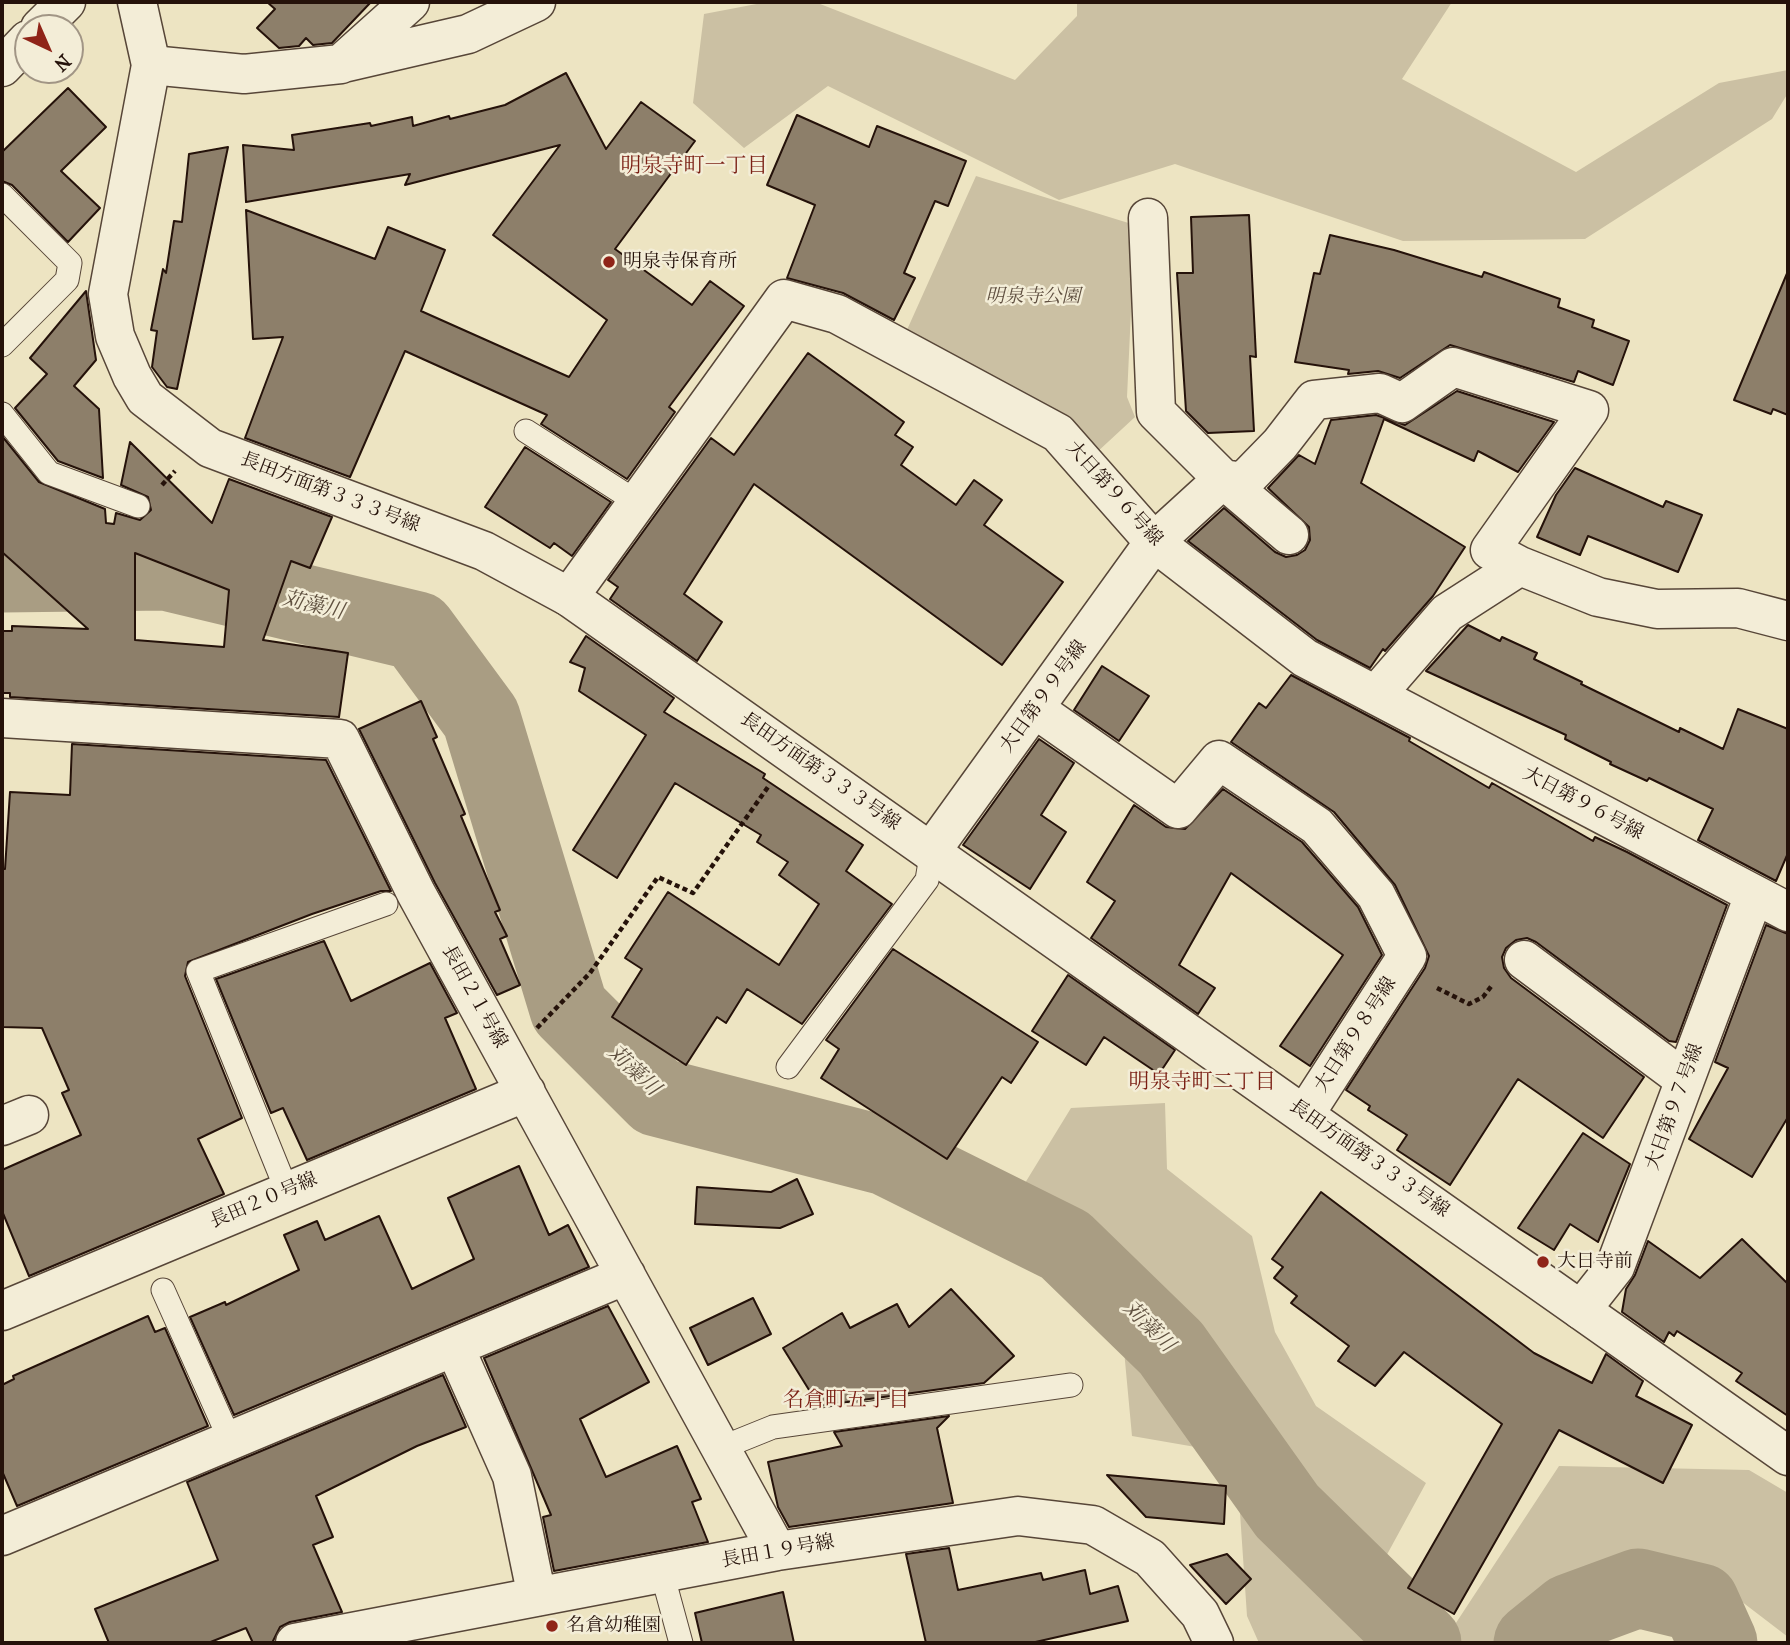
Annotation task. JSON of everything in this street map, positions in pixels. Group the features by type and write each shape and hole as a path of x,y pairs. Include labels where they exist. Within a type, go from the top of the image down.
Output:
{"street":[{"name":"長田方面第３３３号線","path":"137,2 151,65 108,294 116,336 132,376 145,398 210,448 484,551 569,597 932,850 1788,1456"},
{"path":"341,64 410,2"},
{"path":"151,65 244,75 341,64 468,34 536,2"},
{"path":"1149,218 1156,412 1223,479 1289,535"},
{"name":"大日第９６号線","path":"569,597 784,299 837,314 1058,433 1154,542 1305,658 1788,912"},
{"path":"1223,479 1243,482 1280,444 1314,400 1380,393 1402,402 1453,367 1589,410 1490,550 1520,566 1598,597 1657,609 1738,608 1788,621"},
{"name":"大日第９９号線","path":"932,850 1154,542 1223,479"},
{"path":"1376,695 1447,613 1520,566"},
{"path":"1035,709 1178,809 1219,760 1317,826 1376,895 1403,962"},
{"name":"長田２１号線","path":"2,718 340,738 416,893 777,1551"},
{"name":"大日第９７号線","path":"1581,1310 1615,1267 1754,895"},
{"path":"1524,960 1685,1080"},
{"name":"大日第９８号線","path":"1305,1114 1403,962"},
{"name":"長田２０号線","path":"2,1311 526,1092"},
{"path":"2,1536 626,1275"},
{"path":"454,1348 512,1476 537,1597"},
{"name":"長田１９号線","path":"295,1643 777,1551 1018,1516 1093,1525 1150,1558 1200,1614 1214,1643"}],"lane":[{"path":"2,195 70,263 67,280 2,345"},
{"path":"2,414 49,473 138,506"},
{"path":"526,431 637,502"},
{"path":"788,1067 927,880 932,850"},
{"path":"287,1191 198,971 386,904"},
{"path":"163,1290 231,1442"},
{"path":"721,1448 773,1427 1071,1385"},
{"path":"662,1573 681,1643"}],"path":[{"path":"532,1034 590,973 659,877 693,892 775,778"},
{"path":"1403,962 1469,1004 1483,997 1509,962 1524,960"}],"green space":[{"path":"767,2 815,2 1015,80 1077,16 1077,2 1452,2 1402,79 1576,172 1719,83 1788,70 1788,93 1772,119 1585,239 1403,241 1175,164 1059,200 828,86 744,148 693,103 704,14"},
{"name":"明泉寺公園","path":"976,176 1135,225 1127,397 1135,417 1095,454 902,341"},
{"path":"1165,1103 1167,1169 1252,1236 1275,1332 1316,1406 1426,1483 1372,1582 1450,1632 1559,1466 1749,1470 1788,1493 1788,1637 1720,1585 1589,1593 1527,1643 1259,1643 1247,1616 1236,1454 1132,1436 1118,1286 1069,1230 1014,1201 1071,1108"}],"building":[{"path":"267,2 371,2 332,43 313,45 306,38 299,46 279,48 257,28 275,9"},
{"path":"566,73 606,149 641,102 695,141 615,249 692,305 710,281 744,306 669,407 675,412 627,479 541,424 547,415 405,351 350,477 245,438 283,337 253,339 246,210 375,259 388,227 445,250 421,311 569,377 607,320 493,235 560,145 405,185 410,174 246,202 243,145 294,150 292,135 370,123 371,126 412,117 413,126 449,116 450,119 505,105"},
{"path":"68,88 106,127 61,171 100,208 68,242 12,185 2,181 2,152"},
{"path":"797,115 869,147 877,126 966,161 948,206 935,201 904,273 915,278 894,320 843,293 787,278 815,205 767,185"},
{"path":"228,147 177,389 167,387 152,367 157,331 151,330 163,269 166,273 174,221 182,222 189,154"},
{"path":"1249,215 1256,357 1250,356 1254,431 1208,433 1186,411 1177,273 1193,273 1191,217"},
{"path":"1330,235 1394,250 1482,277 1484,272 1560,299 1558,307 1594,320 1592,327 1629,341 1613,385 1578,371 1574,382 1450,345 1400,378 1378,371 1348,374 1349,370 1295,362 1314,273 1320,274"},
{"path":"1788,271 1788,415 1773,409 1771,414 1734,400"},
{"path":"86,291 96,360 74,386 99,409 103,478 58,461 15,408 47,374 30,358"},
{"path":"808,353 904,422 895,435 913,447 901,465 956,505 974,480 1002,500 984,525 1063,582 1002,665 754,484 684,594 722,622 697,661 610,599 618,587 608,580 711,438 734,455"},
{"path":"1457,391 1554,422 1518,472 1478,451 1474,461 1384,419 1361,483 1465,547 1433,596 1385,651 1383,649 1370,668 1317,640 1188,541 1224,508 1275,552 1286,557 1297,555 1305,550 1310,540 1309,527 1268,488 1299,455 1315,464 1331,420 1376,415 1405,425"},
{"path":"2,436 39,482 105,509 106,523 114,524 116,513 140,520 151,510 148,497 121,485 130,442 212,523 229,479 332,517 310,568 291,561 263,640 348,653 339,717 10,697 10,693 2,693 2,631 12,631 12,626 88,629 2,552","holes":["135,553 229,590 224,647 135,640"]},
{"path":"525,447 611,502 572,556 554,543 550,548 485,507"},
{"path":"1575,468 1663,507 1666,501 1702,515 1678,572 1588,536 1580,555 1537,537 1556,495"},
{"path":"1468,625 1500,641 1502,637 1537,653 1534,659 1582,682 1581,684 1679,732 1680,728 1723,749 1738,709 1788,729 1788,853 1776,881 1698,840 1713,809 1649,778 1647,781 1610,764 1611,762 1565,739 1566,735 1426,671"},
{"path":"586,636 674,698 664,712 765,774 763,778 863,845 846,871 892,904 802,1024 747,989 726,1023 717,1017 686,1065 612,1017 642,969 625,958 668,892 779,965 819,904 779,875 788,862 757,842 761,835 675,783 617,878 573,850 646,735 579,691 585,668 570,662"},
{"path":"1102,666 1149,696 1119,741 1074,710"},
{"path":"1291,675 1410,738 1409,741 1489,788 1492,783 1593,841 1595,837 1627,852 1727,905 1676,1042 1669,1041 1536,942 1527,938 1516,940 1506,948 1502,957 1504,968 1511,978 1644,1077 1603,1138 1518,1079 1450,1185 1397,1150 1407,1135 1368,1110 1370,1106 1346,1090 1425,968 1429,956 1395,885 1334,812 1231,742 1259,703 1266,708"},
{"path":"421,701 437,737 433,739 465,814 461,816 500,910 495,912 507,936 500,939 520,985 497,995 435,883 359,729"},
{"path":"1039,739 1074,763 1041,815 1066,832 1030,889 963,845"},
{"path":"72,744 326,760 391,891 381,891 312,914 188,962 185,976 242,1118 198,1139 224,1194 29,1276 2,1211 2,1170 81,1135 62,1093 69,1090 42,1028 2,1027 2,869 5,869 10,792 70,795"},
{"path":"1223,789 1302,842 1358,907 1382,955 1310,1066 1280,1046 1343,955 1231,873 1179,965 1215,988 1198,1014 1091,938 1115,901 1087,882 1134,805 1166,827 1185,829"},
{"path":"1766,925 1788,934 1788,1117 1752,1177 1689,1139 1728,1068 1715,1062"},
{"path":"324,941 351,1001 430,963 457,1013 445,1018 476,1089 307,1160 283,1108 271,1113 216,979"},
{"path":"893,949 1038,1042 1011,1083 1002,1077 947,1159 821,1078 839,1049 826,1040"},
{"path":"1068,975 1175,1050 1159,1074 1104,1037 1086,1065 1032,1031"},
{"path":"1583,1133 1630,1164 1598,1242 1570,1224 1554,1250 1518,1228"},
{"path":"519,1166 549,1235 568,1225 589,1267 234,1415 190,1317 225,1302 226,1305 299,1270 284,1235 317,1221 325,1240 379,1216 412,1289 474,1259 448,1198"},
{"path":"797,1179 813,1214 780,1228 695,1224 697,1187 771,1192"},
{"path":"1321,1192 1534,1353 1592,1383 1606,1354 1643,1381 1636,1396 1692,1425 1663,1483 1559,1430 1454,1614 1408,1588 1502,1424 1404,1352 1375,1386 1338,1361 1349,1346 1291,1303 1297,1296 1274,1278 1283,1267 1272,1259"},
{"path":"1742,1239 1788,1284 1788,1416 1736,1381 1742,1373 1677,1331 1674,1336 1669,1332 1664,1342 1622,1312 1626,1289 1635,1275 1648,1241 1700,1278"},
{"path":"951,1289 1014,1356 984,1383 819,1406 783,1348 842,1313 850,1328 897,1304 909,1327"},
{"path":"753,1298 771,1334 708,1365 690,1328"},
{"path":"608,1306 649,1382 580,1419 606,1477 677,1446 701,1499 692,1502 708,1542 554,1571 543,1517 551,1515 484,1358"},
{"path":"148,1316 155,1332 165,1328 208,1426 17,1506 2,1471 2,1385 14,1379 13,1376"},
{"path":"443,1375 466,1427 417,1446 316,1496 333,1537 313,1545 342,1612 290,1622 280,1627 272,1643 253,1643 246,1628 208,1643 109,1643 95,1609 218,1560 187,1482"},
{"path":"949,1416 937,1428 953,1503 789,1527 778,1507 768,1462 842,1446 834,1432"},
{"path":"1107,1475 1226,1486 1224,1524 1146,1517"},
{"path":"949,1548 958,1590 1041,1573 1043,1580 1085,1570 1090,1594 1118,1586 1128,1621 1031,1643 926,1643 906,1554"},
{"path":"1227,1554 1251,1579 1226,1604 1190,1565"},
{"path":"783,1592 794,1643 702,1643 695,1613"}],"waterway":[{"name":"苅藻川","path":"2,573 166,571 417,631 481,718 569,1009 657,1097 886,1156 1065,1245 1171,1348 1287,1511 1422,1643"},
{"name":"苅藻川","path":"1533,1643 1570,1613 1638,1588 1700,1603 1718,1643"}],"place":[{"name":"明泉寺保育所","path":"609,262"},
{"name":"大日寺前","path":"1543,1262"},
{"name":"名倉幼稚園","path":"552,1626"}],"district":[{"name":"明泉寺町一丁目","path":"694,167"},
{"name":"明泉寺町二丁目","path":"1202,1083"},
{"name":"名倉町五丁目","path":"846,1401"}]}
